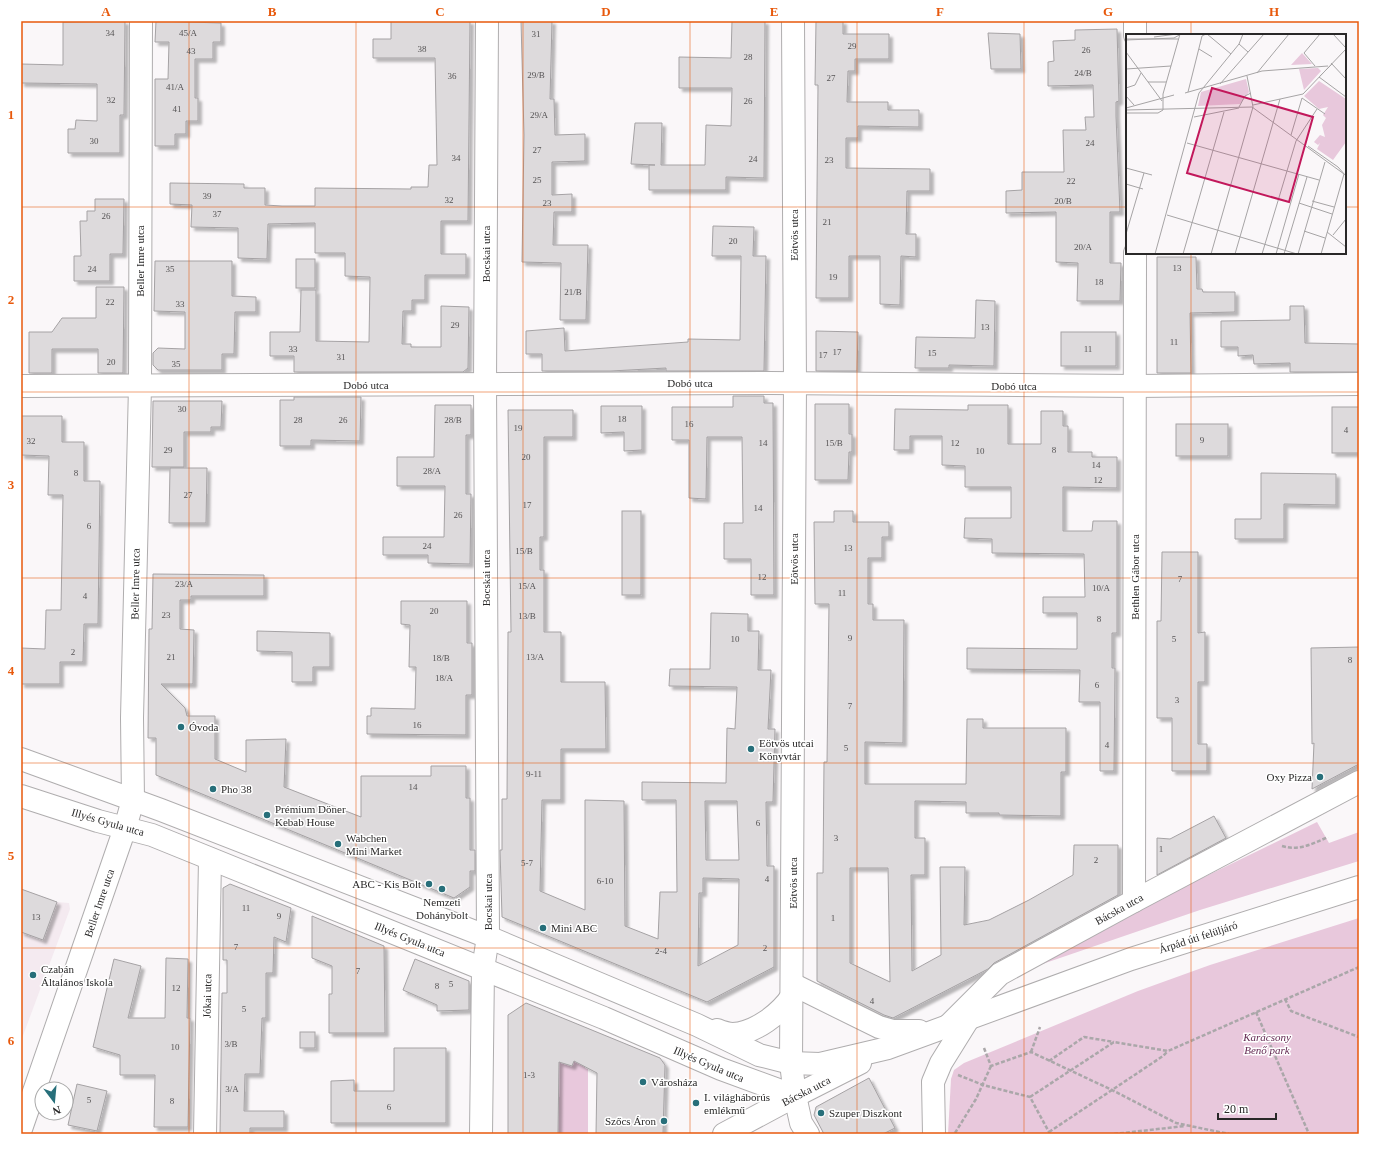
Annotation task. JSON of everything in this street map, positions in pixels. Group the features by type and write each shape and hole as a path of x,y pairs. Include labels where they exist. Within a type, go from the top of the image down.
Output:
{"street":[{"name":"Beller Imre utca","path":"21,1129 125,828 133,800 132,718 140,386 141,21"},
{"name":"Bocskai utca","path":"481,1134 483,969 488,937 486,384 488,21"},
{"name":"Eötvös utca","path":"794,21 795,384 791,1063 795,1096 801,1123 808,1134"},
{"path":"1135,21 1135,34"},
{"name":"Bethlen Gábor utca","path":"1134,901 1135,254"},
{"name":"Dobó utca","path":"21,386 486,384 1135,386 1359,384"},
{"path":"21,759 133,800 488,937 697,1025 759,1054 791,1063"},
{"name":"Bácska utca","path":"724,1134 888,1048 951,1024 1000,974 1359,782"},
{"name":"Illyés Gyula utca","path":"21,796 98,821 152,835 604,1018 721,1069 795,1096"},
{"name":"Jókai utca","path":"205,1134 210,858"},
{"name":"Árpád úti felüljáró","path":"951,1024 1131,959 1359,887"},
{"path":"697,1025 731,1034 742,1032 777,1014 792,990 879,1027 893,1031 951,1024 933,1082 934,1134"},
{"name":"Bácska utca","path":"791,1063 820,1064 888,1048"}],"path":[{"path":"1268,830 1278,845 1292,849 1308,846 1328,837"},
{"path":"937,1071 947,1071 983,1085 1030,1097 1050,1133 1163,1056 1168,1051 1359,966"},
{"path":"1284,1000 1291,1011 1359,1037"},
{"path":"1256,1012 1309,1134"},
{"path":"1031,1052 1040,1027"},
{"path":"1049,1061 1084,1037 1168,1051"},
{"path":"1030,1097 1114,1042"},
{"path":"954,1134 983,1085 991,1066 984,1048"},
{"path":"991,1066 1031,1052 1112,1090 1176,1123 1229,1134"},
{"path":"1114,1134 1187,1126"}],"shaded area":[{"name":"Czabán Általános Iskola","path":"21,889 56,902 69,903 70,909 21,1041"}],"green space":[{"path":"1317,822 1329,843 1359,832 1359,861 1200,910 1022,971 1116,920"},
{"name":"Karácsony Benő park","path":"1359,918 1359,1134 948,1134 951,1079 954,1070 964,1063 1138,991 1210,965"},
{"path":"575,1057 585,1061 585,1068 588,1069 588,1134 549,1134 558,1130 559,1084 550,1059 571,1066"}],"building":[{"path":"125,21 124,115 120,115 120,153 68,153 68,129 75,129 76,120 97,121 97,84 21,83 21,64 63,65 63,22"},
{"path":"156,21 221,23 221,42 213,42 213,59 195,59 195,98 198,98 198,121 186,121 186,134 175,134 175,146 155,146 155,79 168,79 169,42 155,42"},
{"path":"391,21 470,21 468,221 441,221 441,254 466,254 466,275 425,275 425,300 412,300 412,311 403,311 402,344 411,344 411,347 441,347 441,306 469,307 468,368 463,372 294,372 294,356 270,356 270,332 300,332 301,290 316,290 316,341 369,342 370,277 345,276 345,253 315,253 315,223 268,224 267,259 238,258 238,228 191,227 192,205 170,204 170,183 244,184 244,188 265,188 265,205 282,206 315,206 315,188 411,189 411,187 428,187 429,165 437,165 435,58 373,58 373,39 391,39"},
{"path":"521,21 552,21 550,99 554,99 555,135 585,134 585,161 552,162 552,195 572,194 572,212 554,212 553,245 588,245 586,320 560,320 561,263 522,262 524,135"},
{"path":"732,21 765,21 764,178 726,177 726,190 649,190 649,165 655,165 631,164 635,123 662,123 661,165 705,165 706,125 731,126 732,88 679,88 679,57 731,58"},
{"path":"816,21 843,21 843,34 889,34 889,59 855,59 855,71 848,71 847,102 888,102 888,110 919,110 919,127 858,126 858,138 846,138 846,168 930,169 930,191 907,191 906,234 916,234 916,257 901,256 900,305 880,304 880,256 849,256 849,298 816,298 818,85 815,85"},
{"path":"1117,29 1119,101 1116,102 1116,116 1120,212 1110,212 1110,263 1121,263 1120,301 1077,301 1078,263 1056,262 1056,212 1006,213 1006,191 1022,190 1022,172 1064,172 1063,130 1086,130 1085,117 1094,117 1093,85 1048,86 1048,62 1054,61 1053,41 1075,40 1075,30"},
{"path":"988,33 1020,34 1021,69 991,69"},
{"path":"95,199 124,199 123,254 110,254 110,281 74,281 74,256 81,256 80,221 87,221 87,211 95,211"},
{"path":"713,226 754,227 753,256 766,256 764,371 666,371 666,368 611,371 542,371 542,354 526,354 526,331 564,328 565,351 688,342 688,339 740,340 741,256 712,256"},
{"path":"1157,257 1196,257 1197,289 1202,289 1203,292 1235,292 1235,312 1190,313 1191,373 1157,373"},
{"path":"296,259 315,259 315,288 296,288"},
{"path":"155,261 232,261 232,296 256,297 256,312 235,312 234,354 222,354 222,370 158,370 153,365 153,353 158,348 185,349 185,312 154,311"},
{"path":"96,287 124,287 123,373 98,373 98,349 52,349 52,373 29,373 29,332 52,332 62,318 96,318"},
{"path":"976,300 995,301 994,366 949,365 949,368 915,368 916,337 975,338"},
{"path":"1290,306 1304,306 1305,343 1359,344 1359,372 1290,372 1290,363 1254,364 1253,355 1238,356 1238,347 1221,347 1221,321 1290,320"},
{"path":"816,331 858,332 857,371 816,371"},
{"path":"1061,332 1116,332 1116,366 1061,366"},
{"path":"733,396 764,396 764,403 773,403 774,595 751,595 751,559 724,559 724,523 743,523 742,437 707,437 706,499 689,498 689,440 672,440 672,407 733,407"},
{"path":"294,397 361,397 360,441 311,440 311,446 280,446 280,400 294,400"},
{"path":"153,401 222,401 221,427 211,427 211,432 184,432 184,467 152,467"},
{"path":"815,404 849,404 849,434 852,434 852,452 849,452 848,480 815,480"},
{"path":"435,405 471,405 471,435 466,435 466,494 471,494 470,564 428,563 428,555 383,555 383,537 444,537 445,486 397,486 397,457 434,457"},
{"path":"968,405 1008,405 1008,444 1041,444 1041,411 1063,411 1063,426 1068,426 1068,452 1092,452 1092,457 1117,457 1117,488 1063,487 1063,531 1092,531 1093,521 1117,521 1117,633 1112,633 1112,668 1115,668 1114,771 1100,771 1100,702 1079,702 1080,670 967,669 967,648 1077,649 1077,613 1043,613 1043,597 1085,597 1084,554 992,553 992,539 964,538 965,518 1011,518 1011,487 965,487 965,466 942,465 942,436 910,436 910,450 894,450 895,409 968,410"},
{"path":"601,406 642,406 642,450 624,451 624,432 601,433"},
{"path":"1332,407 1359,407 1359,453 1332,453"},
{"path":"508,410 573,410 573,437 544,437 544,537 540,537 540,570 544,570 544,632 561,632 561,682 605,682 606,749 561,749 561,800 542,800 540,891 585,910 585,800 624,801 625,926 658,939 660,892 677,892 676,800 642,800 642,782 726,783 727,728 735,729 737,687 669,686 670,669 710,669 711,613 748,614 748,631 759,631 758,670 771,670 768,729 775,729 773,802 766,802 767,866 774,866 774,967 707,1002 502,917 500,850 502,850 502,799 507,799 508,632 511,632","holes":["705,801 737,801 739,860 706,860","703,878 739,879 738,945 698,966 699,893 703,893"]},
{"path":"21,416 62,416 62,442 84,442 84,481 100,481 98,624 84,624 83,662 60,662 60,684 21,684 21,648 45,649 46,610 61,610 63,495 48,495 49,456 21,455"},
{"path":"1176,424 1228,424 1228,456 1176,456"},
{"path":"170,468 207,468 206,523 169,523"},
{"path":"1261,473 1336,474 1336,505 1284,504 1284,539 1235,539 1235,519 1261,519"},
{"path":"622,511 641,511 641,595 622,595"},
{"path":"834,511 853,511 853,522 889,522 889,537 882,537 882,558 868,558 868,604 873,604 873,620 904,620 903,743 865,742 865,784 966,784 967,719 983,719 983,728 1066,728 1066,772 1061,772 1061,816 966,813 966,802 915,801 915,838 925,838 925,875 911,875 912,971 941,955 940,867 965,867 964,925 989,920 1029,900 1073,875 1074,845 1118,845 1118,895 994,963 988,969 893,1018 884,1015 817,981 817,873 823,873 824,762 827,762 829,604 815,604 814,522 834,522","holes":["850,868 888,868 890,982 850,963"]},
{"path":"1162,552 1198,552 1198,633 1205,632 1205,682 1198,682 1198,744 1207,744 1207,771 1172,771 1172,718 1157,718 1157,621 1161,621"},
{"path":"153,574 264,575 264,596 191,596 191,600 180,600 180,629 194,630 193,684 161,684 185,708 187,716 215,716 215,759 246,772 246,740 286,739 284,787 361,817 361,776 431,776 431,766 466,766 466,798 470,798 470,850 475,850 475,871 470,871 470,887 454,898 156,775 156,738 148,738 149,629 152,629"},
{"path":"401,601 467,601 467,643 472,643 472,695 466,695 466,735 367,734 367,716 371,716 371,708 415,709 416,667 409,667 410,625 401,624"},
{"path":"257,631 330,633 330,667 313,667 313,682 292,682 292,652 257,651"},
{"path":"1359,647 1359,764 1312,789 1314,743 1312,744 1311,648"},
{"path":"1214,816 1226,838 1157,875 1157,838 1170,839"},
{"path":"230,884 291,908 286,942 274,937 273,973 266,973 266,1018 262,1018 260,1074 245,1074 244,1111 284,1111 284,1128 250,1128 250,1134 220,1134 222,993 227,993 227,960 223,960 223,888"},
{"name":"Czabán Általános Iskola","path":"21,889 57,902 43,940 21,932"},
{"path":"312,916 384,946 385,1033 329,1033 329,994 332,994 332,966 312,958"},
{"path":"166,958 188,959 187,1018 190,1018 188,1127 154,1127 155,1075 120,1075 120,1055 93,1047 114,959 141,966 128,1018 165,1018"},
{"path":"415,959 469,981 469,1010 437,1011 437,1005 403,990"},
{"path":"526,1003 660,1058 665,1065 663,1134 596,1134 597,1073 574,1061 572,1066 559,1062 558,1134 508,1134 508,1015"},
{"path":"300,1032 315,1032 315,1048 300,1048"},
{"path":"394,1048 446,1048 446,1123 331,1123 331,1081 354,1080 354,1091 394,1091"},
{"path":"869,1078 895,1128 883,1134 824,1134 814,1115 816,1107"},
{"path":"77,1084 107,1091 97,1131 68,1125 69,1121 74,1121 74,1098"}],"place":[{"name":"Óvoda","path":"181,727"},
{"name":"Eötvös utcai Könyvtár","path":"751,749"},
{"name":"Oxy Pizza","path":"1320,777"},
{"name":"Pho 38","path":"213,789"},
{"name":"Prémium Döner Kebab House","path":"267,815"},
{"name":"Wabchen Mini Market","path":"338,844"},
{"name":"ABC - Kis Bolt","path":"429,884"},
{"name":"Nemzeti Dohánybolt","path":"442,889"},
{"name":"Mini ABC","path":"543,928"},
{"name":"Czabán Általános Iskola","path":"33,975"},
{"name":"Városháza","path":"643,1082"},
{"name":"I. világháborús emlékmű","path":"696,1103"},
{"name":"Szuper Diszkont","path":"821,1113"},
{"name":"Szőcs Áron","path":"664,1121"}]}
